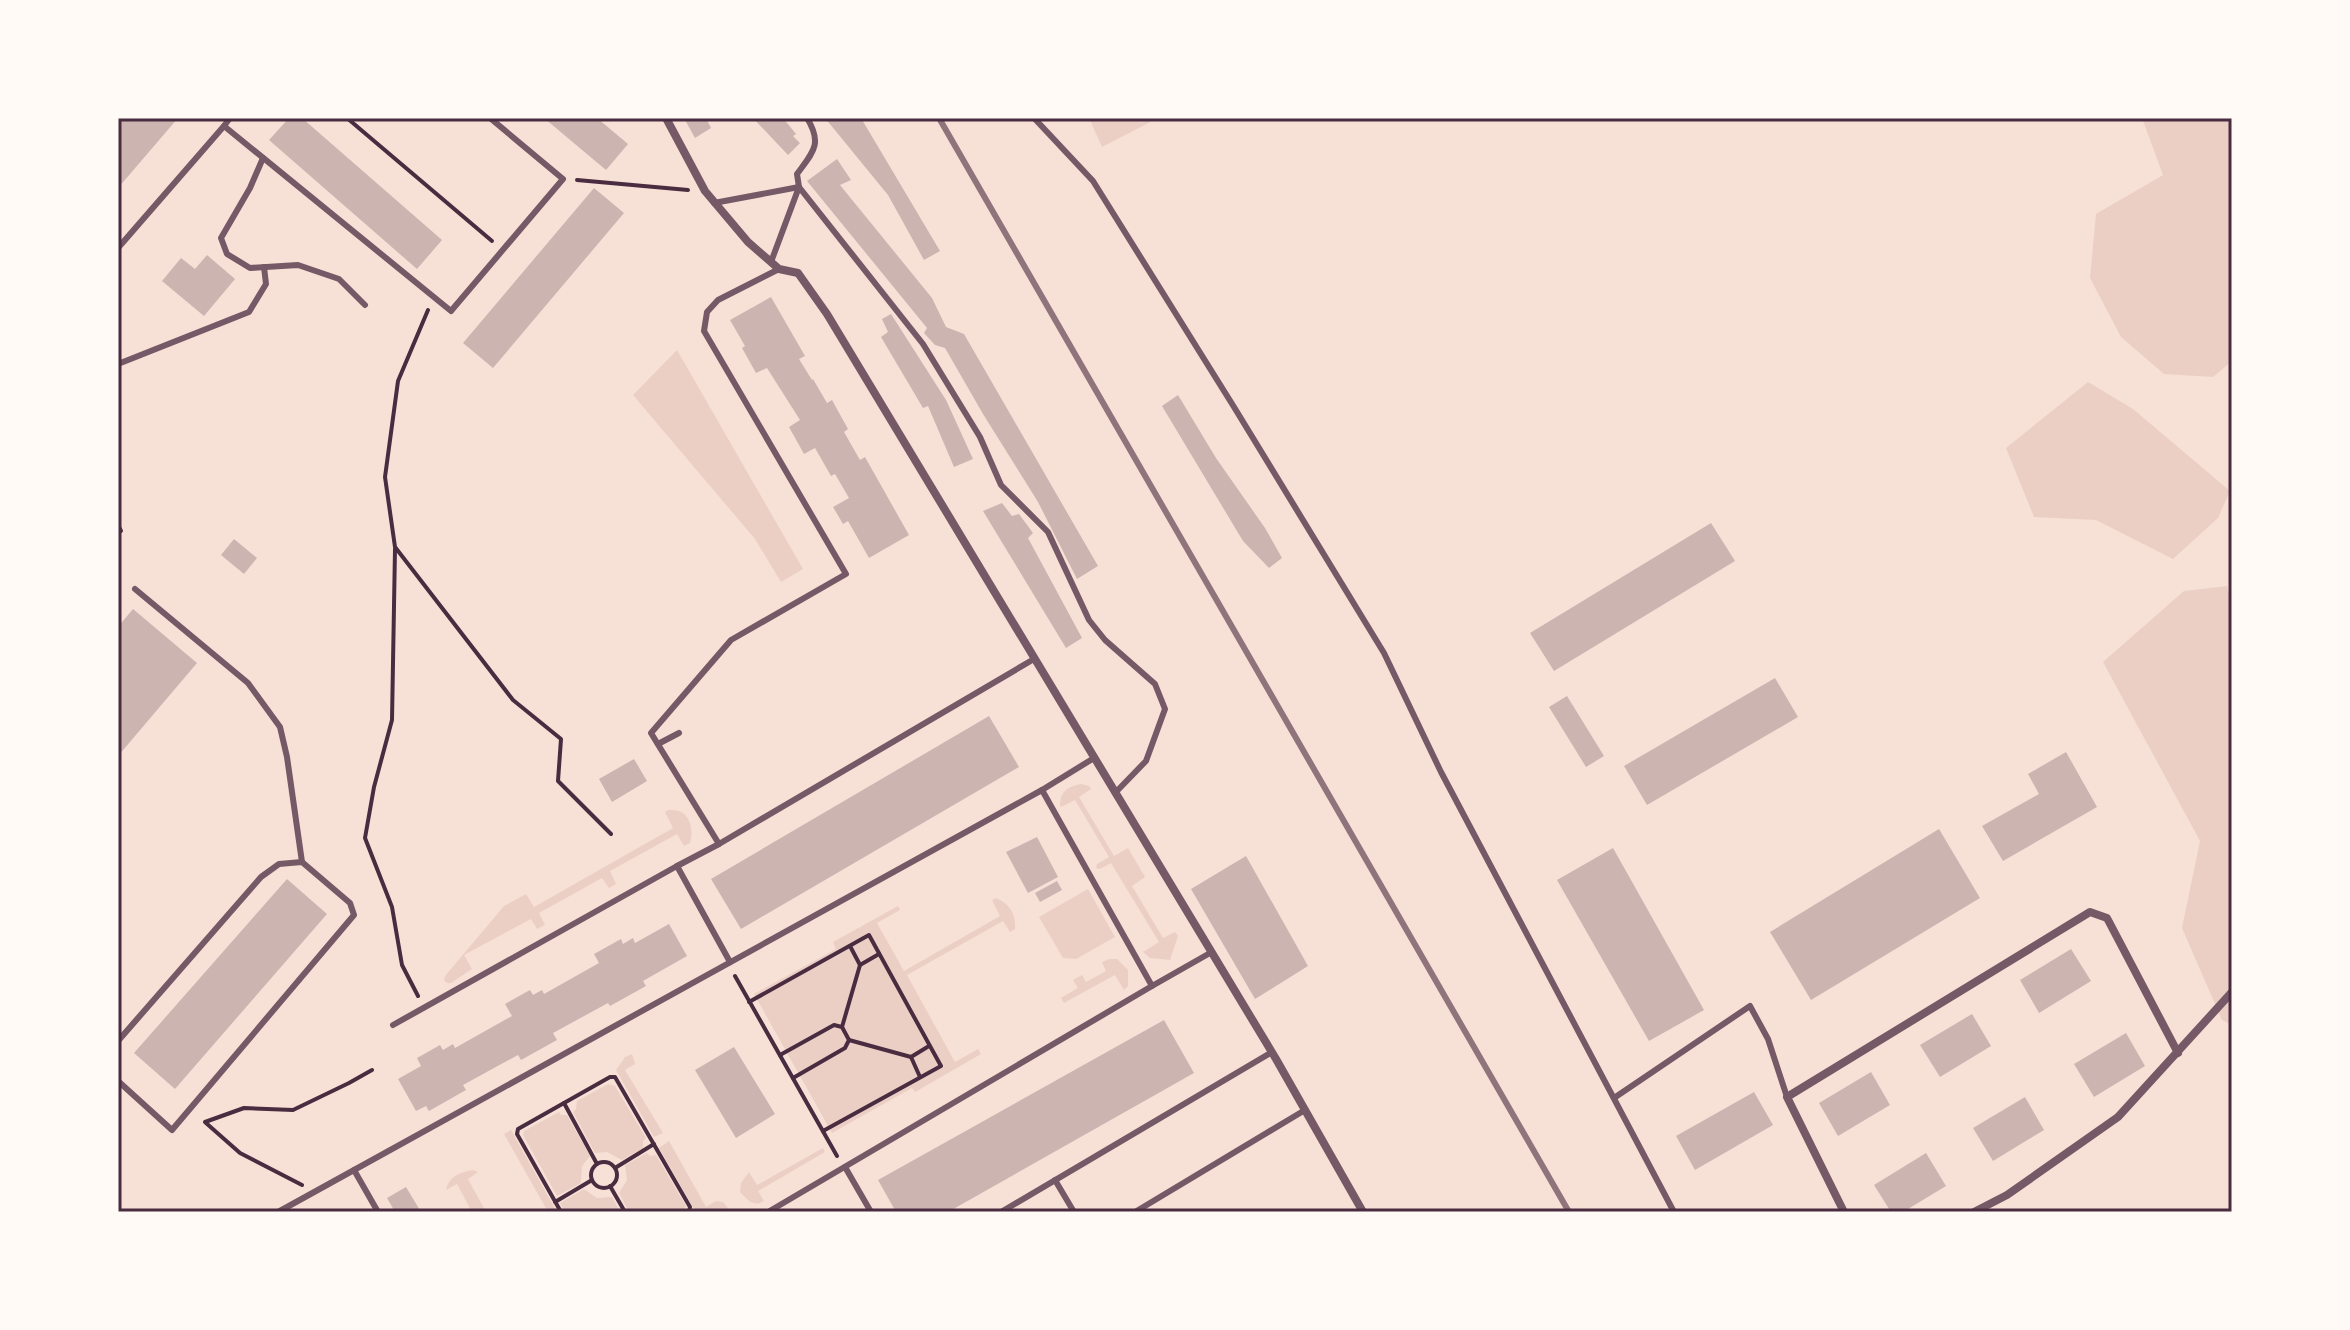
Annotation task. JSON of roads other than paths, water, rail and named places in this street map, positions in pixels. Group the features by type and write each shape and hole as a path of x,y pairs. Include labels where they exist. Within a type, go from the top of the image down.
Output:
{"street":[{"path":"666,118 714,203 748,242 779,269 798,273 827,314 1272,1052 1363,1212"},
{"path":"1844,1212 1787,1097 2090,912 2107,918 2178,1053"},
{"path":"1974,1212 2007,1195 2118,1117 2232,992"}],"lane":[{"path":"118,248 230,118"},
{"path":"224,126 451,311 563,179 490,118"},
{"path":"771,262 799,187 797,174 814,152 816,133 807,118"},
{"path":"1034,118 1093,181 1384,653 1441,772 1674,1212"},
{"path":"263,158 250,188 221,238 227,254 250,268 298,265 339,279 365,305"},
{"path":"714,203 799,187"},
{"path":"799,187 923,344 980,437 1001,485 1048,532 1089,620 1105,640 1155,684 1165,709 1146,761 1115,793"},
{"path":"118,364 249,312 266,284 264,267"},
{"path":"719,844 651,733 731,640 846,574 704,331 707,312 718,300 779,269"},
{"path":"118,1081 172,1130 354,915 350,903 302,862 280,727 248,683 135,589"},
{"path":"393,1025 719,844 1034,659"},
{"path":"658,744 679,733"},
{"path":"278,1212 1042,790 1094,758"},
{"path":"1042,790 1152,986"},
{"path":"118,1041 261,877 279,864 302,862"},
{"path":"677,866 729,963"},
{"path":"768,1212 1210,953"},
{"path":"1614,1098 1750,1006 1768,1039 1787,1097"},
{"path":"1001,1212 1272,1052"},
{"path":"1135,1212 1305,1110"},
{"path":"844,1167 871,1212"},
{"path":"354,1170 378,1212"},
{"path":"1055,1180 1074,1212"}],"railway":[{"path":"939,118 1569,1212"}]}
